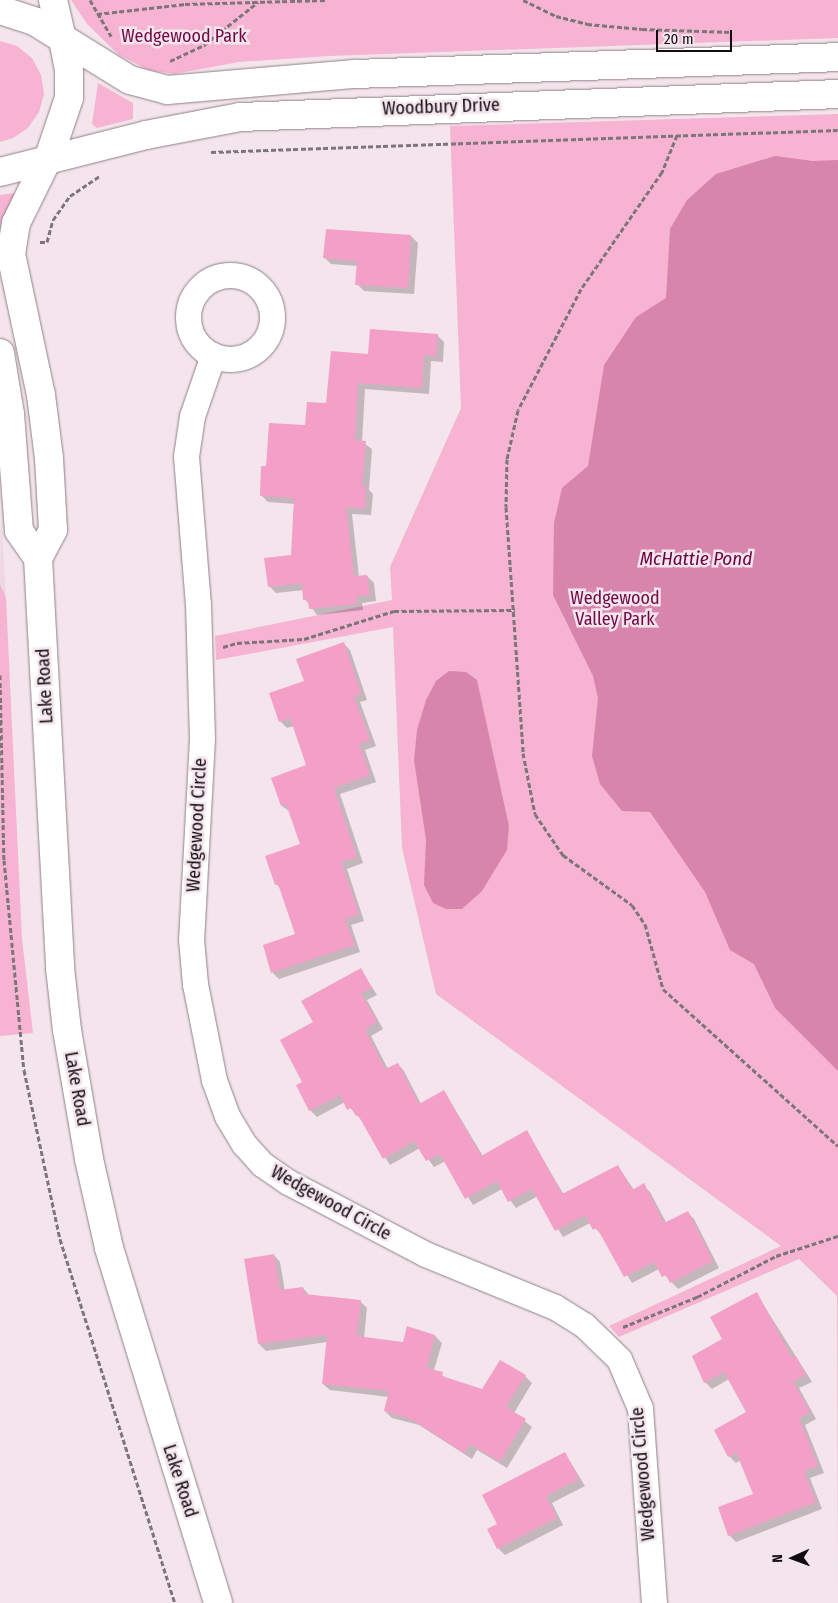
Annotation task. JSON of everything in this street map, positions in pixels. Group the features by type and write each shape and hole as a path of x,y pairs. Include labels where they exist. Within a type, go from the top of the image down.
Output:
{"main road":[{"path":"0,353 10,414 19,531 38,558 53,530 49,458 36,365 11,254 16,223 48,160 69,98 69,70 53,0"},
{"name":"Woodbury Drive","path":"0,10 25,17 130,80 167,90 355,74 838,57"},
{"name":"Woodbury Drive","path":"0,172 190,125 261,115 838,94"},
{"name":"Lake Road","path":"38,558 60,968 76,1082 109,1248 218,1603"}],"street":[{"name":"Wedgewood Circle","path":"213,355 192,416 186,456 198,604 202,738 191,938 203,1034 227,1116 244,1144 262,1164 288,1182 425,1254 555,1307 602,1341 619,1359 640,1408 654,1603"}],"path":[{"path":"90,0 97,14 115,39"},
{"path":"97,14 167,5 327,0"},
{"path":"524,0 556,16 587,24 650,30 737,32"},
{"path":"164,62 180,58 204,45 258,2"},
{"path":"206,152 838,130"},
{"path":"677,135 662,172 581,289 518,410 507,459 507,478 523,753 535,814 563,855 632,905 645,924 663,989 838,1146"},
{"path":"47,242 53,220 70,196 108,173"},
{"path":"229,646 304,639 394,611 514,610"},
{"path":"602,1341 617,1329 697,1297 776,1256 838,1236"}],"shaded area":[{"path":"1,513 6,603 0,584"}],"green space":[{"name":"Wedgewood Park","path":"71,0 838,0 838,38 329,56 239,62 174,74 148,70 119,55 87,24"},
{"path":"0,41 17,46 32,58 41,75 44,94 39,112 28,128 13,138 0,142"},
{"path":"98,83 133,103 133,119 97,128 92,124"},
{"name":"Wedgewood Valley Park","path":"838,114 838,1600 837,1296 799,1259 619,1337 609,1326 781,1246 436,994 402,848 393,627 216,660 215,636 392,600 390,567 461,408 450,126"},
{"path":"16,193 5,215 0,229 0,195"},
{"path":"0,584 6,598 22,939 33,1033 0,1036"}],"water":[{"name":"McHattie Pond","path":"775,156 813,161 838,160 838,1071 775,1008 754,964 730,950 705,892 650,812 622,811 600,784 592,756 598,698 593,676 553,595 554,523 562,488 588,466 604,365 636,317 666,298 670,229 687,200 716,174"},
{"path":"449,671 466,672 477,680 509,826 507,850 482,891 462,909 446,909 433,903 424,885 426,840 414,760 417,730 426,700 436,681"}],"building":[{"path":"326,229 411,235 408,288 355,285 357,261 323,258"},
{"path":"370,329 438,334 436,356 424,355 422,388 358,383 355,440 366,441 362,486 366,486 365,509 346,507 354,576 367,575 370,595 356,596 357,604 309,609 308,600 303,600 302,583 268,587 264,558 291,555 294,498 260,496 261,466 266,466 269,423 305,425 307,402 326,403 331,351 368,354"},
{"path":"344,642 361,693 354,696 370,740 359,744 370,775 334,788 357,857 341,862 359,914 345,919 355,945 271,973 263,945 295,934 278,884 275,885 265,856 300,844 286,804 281,806 271,778 306,765 290,718 279,722 269,693 304,681 296,659"},
{"path":"361,968 372,988 361,993 377,1022 365,1029 385,1069 398,1063 419,1104 444,1090 481,1156 527,1130 562,1194 618,1165 632,1190 644,1183 664,1223 688,1211 713,1261 670,1283 666,1275 662,1277 654,1262 624,1277 597,1228 593,1230 585,1215 555,1231 532,1189 508,1202 497,1181 465,1199 440,1154 426,1161 414,1141 383,1159 358,1115 356,1116 351,1108 347,1110 340,1095 309,1111 296,1085 302,1082 280,1040 313,1022 301,1001"},
{"path":"274,1254 280,1290 303,1287 304,1294 361,1300 357,1336 403,1342 407,1326 435,1335 427,1368 443,1372 442,1376 482,1389 500,1360 526,1375 506,1407 526,1419 500,1462 470,1444 464,1453 411,1419 384,1411 389,1391 322,1384 327,1335 258,1344 244,1259"},
{"path":"757,1292 792,1358 796,1356 806,1375 793,1381 810,1412 799,1418 818,1466 804,1471 816,1502 728,1536 718,1507 753,1494 736,1452 728,1457 714,1430 746,1412 724,1372 704,1383 692,1356 722,1339 710,1317"},
{"path":"565,1452 579,1479 546,1496 557,1518 497,1549 487,1529 497,1524 482,1495"}]}
